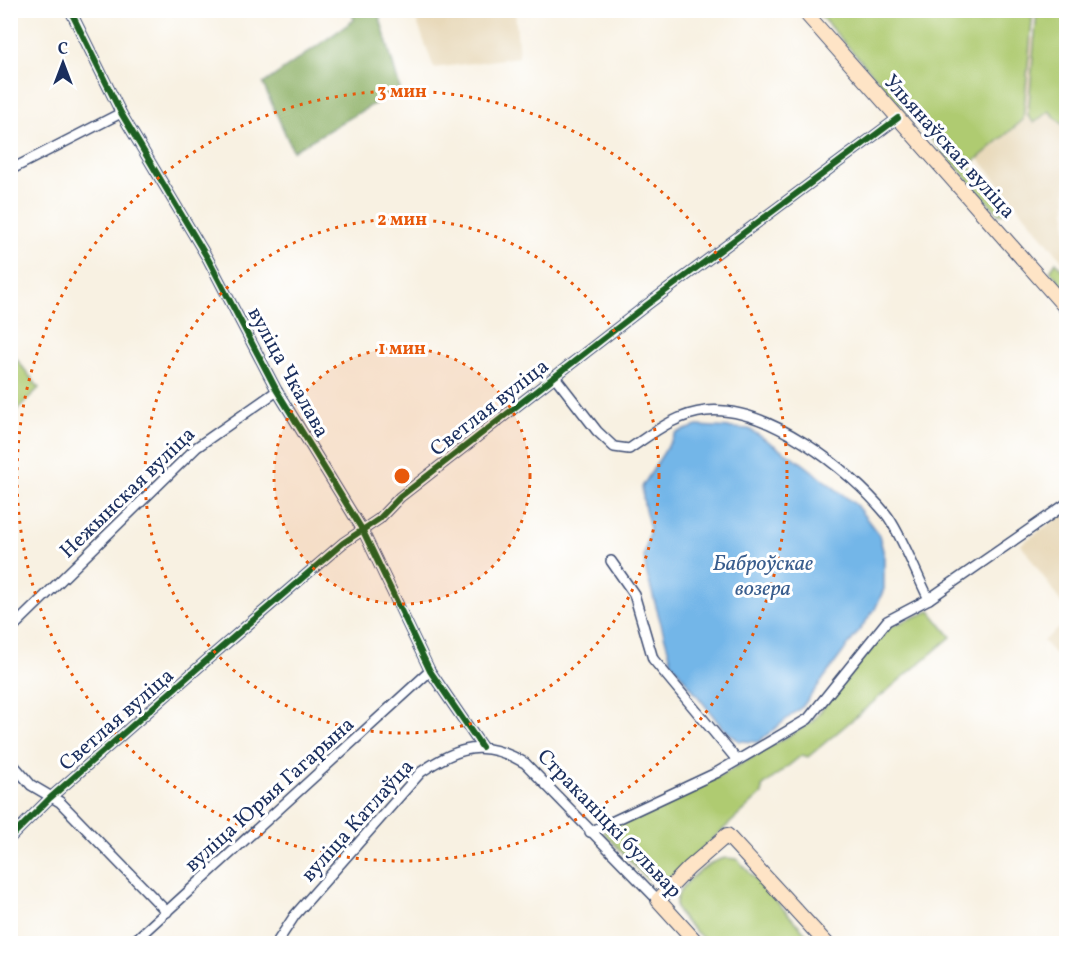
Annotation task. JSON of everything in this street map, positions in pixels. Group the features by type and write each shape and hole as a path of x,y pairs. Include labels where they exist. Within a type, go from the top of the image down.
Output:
{"main road":[{"name":"Ульянаўская вуліца","path":"803,10 1066,308"},
{"path":"658,900 689,867 727,835 827,944"},
{"name":"Страканіцкі бульвар","path":"658,900 698,944"}],"street":[{"name":"вуліца Чкалава","path":"70,10 121,113 208,259 278,391 363,531 430,671 482,747"},
{"path":"10,170 121,113"},
{"name":"Светлая вуліца","path":"10,838 50,798 334,551 380,519 400,497 648,304 898,118"},
{"path":"555,377 597,431 614,447 629,449 674,419 706,411 740,413 778,428 845,472 888,515 929,600"},
{"name":"Нежынская вуліца","path":"10,630 197,447 278,391"},
{"path":"590,832 716,773 808,719 887,621 929,600 1066,504"},
{"path":"611,561 634,594 652,659 737,760"},
{"name":"вуліца Юрыя Гагарына","path":"131,944 430,671"},
{"name":"Страканіцкі бульвар","path":"482,747 505,751 525,763 658,900"},
{"name":"вуліца Катлаўца","path":"276,944 295,915 421,772 442,758 460,750 482,747"},
{"path":"10,761 31,785 60,802 167,912"}],"shaded area":[{"path":"413,11 515,11 519,57 434,68"},
{"path":"1066,15 1066,265 978,158 1023,120 1031,39"},
{"path":"1066,512 1066,610 1021,544"},
{"path":"1066,622 1066,666 1043,641"}],"green space":[{"path":"352,11 378,11 400,89 293,151 263,84 354,20"},
{"path":"816,11 1033,11 1023,120 969,166 1010,211 999,214"},
{"path":"1037,11 1066,11 1066,128 1049,111 1034,123 1028,116"},
{"path":"1056,262 1066,275 1066,288 1050,271"},
{"path":"11,352 39,388 11,416"},
{"path":"930,611 951,637 808,757 802,755 762,787 762,794 671,877 659,880 646,878 603,832 724,774 812,722 889,627"},
{"path":"726,858 737,859 815,943 708,943 692,929 678,912 676,904 678,895 691,878 700,871"}],"water":[{"name":"Баброўскае возера","path":"697,426 749,429 802,463 856,505 879,535 884,554 884,589 875,609 803,706 758,742 739,741 721,726 672,663 646,571 644,556 650,528 642,487 676,433"}],"cycle path":[{"path":"70,10 121,113 208,259 277,391 363,531 430,671 482,747"},
{"path":"10,838 50,798 343,543 379,519 400,497 648,304 898,118"}]}
